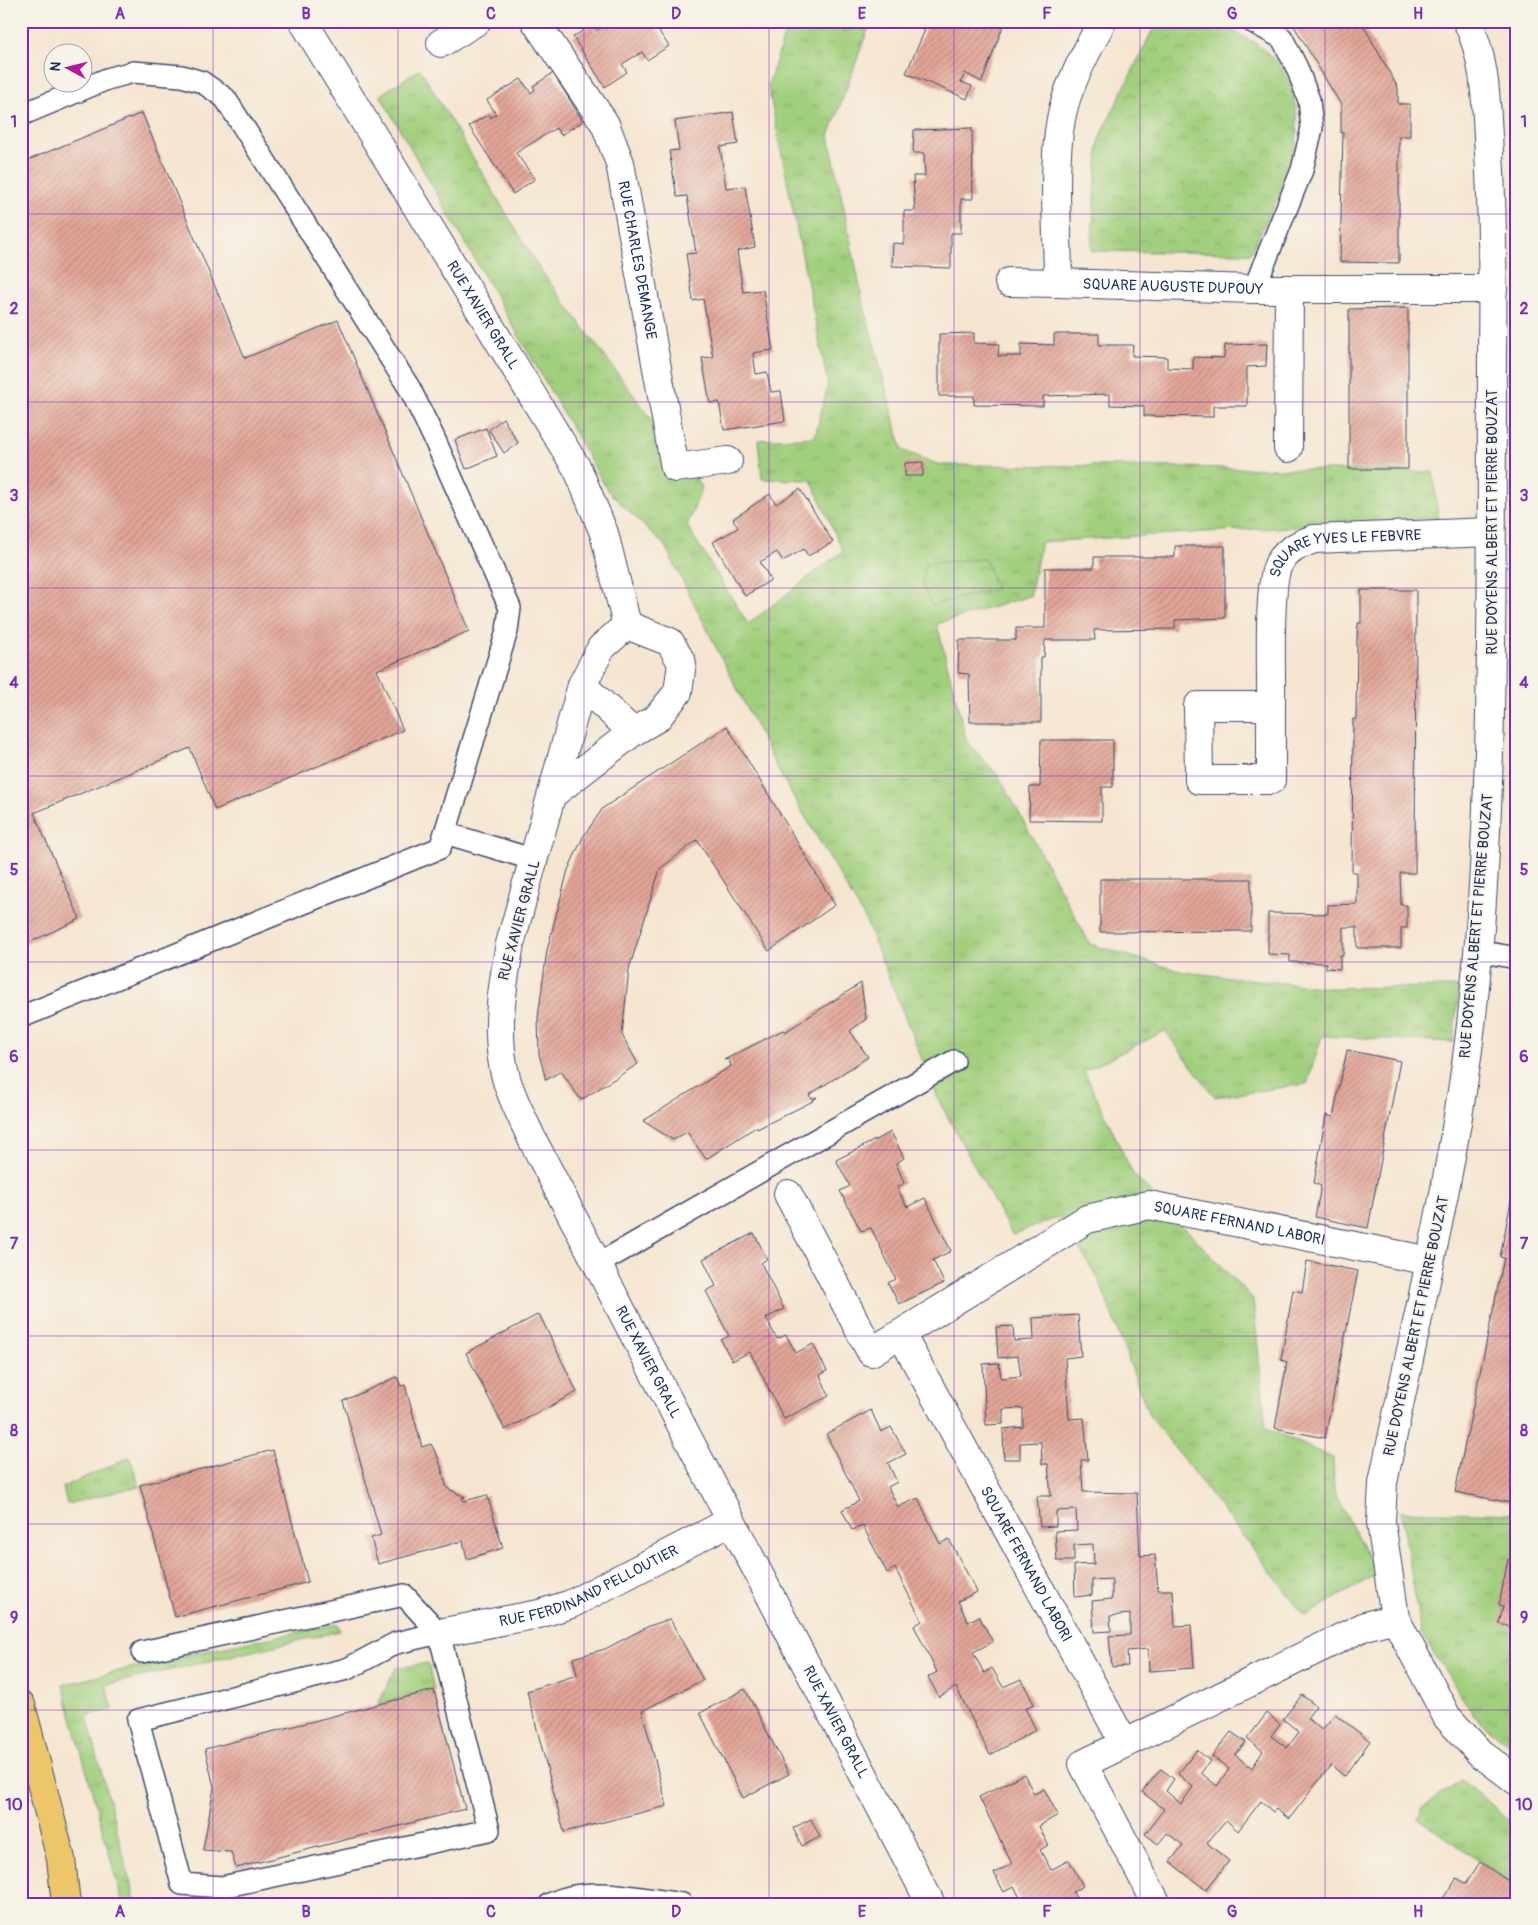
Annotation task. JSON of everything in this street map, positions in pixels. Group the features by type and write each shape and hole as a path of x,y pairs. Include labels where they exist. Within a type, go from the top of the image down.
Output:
{"main road":[{"path":"21,1705 61,1859 66,1904"},
{"path":"61,1859 81,1904"}],"street":[{"name":"RUE XAVIER GRALL","path":"303,21 578,470 604,533 627,625 601,648 582,685 535,860 510,944 502,986 499,1030 506,1078 532,1139 731,1520 926,1902"},
{"path":"441,43 477,21"},
{"name":"RUE CHARLES DEMANGE","path":"535,21 605,124 620,163 675,468 728,460"},
{"path":"1058,283 1058,150 1061,118 1071,87 1102,21"},
{"name":"RUE DOYENS ALBERT ET PIERRE BOUZAT","path":"1467,21 1484,78 1490,154 1493,289 1492,643 1489,774 1470,1027 1445,1186 1383,1483 1381,1522 1395,1618 1447,1717 1480,1753 1517,1781"},
{"name":"SQUARE AUGUSTE DUPOUY","path":"1010,282 1254,290 1493,289"},
{"path":"1288,448 1289,290"},
{"name":"SQUARE YVES LE FEBVRE","path":"1271,706 1273,584 1279,563 1294,546 1314,539 1491,532"},
{"path":"553,794 633,732 657,718 678,692 682,663 670,642 627,625"},
{"path":"582,685 633,732"},
{"name":"SQUARE FERNAND LABORI","path":"788,1194 871,1352 1087,1219 1149,1205 1430,1261"},
{"name":"SQUARE FERNAND LABORI","path":"901,1334 1124,1743"},
{"name":"RUE FERDINAND PELLOUTIER","path":"439,1633 540,1614 571,1604 731,1520"},
{"path":"1157,1904 1083,1764 1365,1626 1395,1618"}],"lane":[{"path":"1251,21 1282,38 1298,68 1309,100 1312,128 1302,170 1254,290"},
{"path":"21,115 107,78 133,72 182,76 202,82 225,98 410,389 510,608 507,631 440,848 21,1017"},
{"path":"445,833 535,860"},
{"path":"1477,951 1517,958"},
{"path":"598,1264 954,1061"},
{"path":"142,1652 404,1596 439,1633 489,1830 185,1894 138,1720 347,1668 396,1643 439,1633"},
{"path":"550,1904 560,1899 593,1894 682,1904"}],"green space":[{"path":"789,21 871,21 829,136 863,302 902,450 939,465 1123,466 1433,472 1438,518 1041,542 1030,596 937,624 967,742 999,776 1090,944 1183,972 1329,988 1459,987 1453,1042 1322,1036 1307,1084 1215,1097 1165,1031 1084,1071 1133,1174 1253,1299 1266,1428 1333,1458 1334,1492 1377,1574 1305,1616 1149,1415 1099,1280 1059,1217 1012,1235 939,1101 865,919 779,772 665,546 608,491 380,95 420,69 539,268 702,487 687,526 748,624 843,551 811,480 762,479 758,440 815,437 828,384 768,86"},
{"path":"1157,21 1214,21 1254,42 1279,63 1291,86 1297,116 1296,151 1286,182 1250,253 1091,251 1099,139"},
{"path":"985,559 996,589 932,605 922,584 926,563"},
{"path":"130,1457 139,1486 67,1504 63,1487"},
{"path":"1401,1511 1517,1514 1517,1751 1474,1716 1421,1633"},
{"path":"338,1624 340,1631 106,1685 113,1709 87,1716 136,1904 123,1904 63,1685 166,1659"},
{"path":"428,1663 434,1690 378,1704 396,1668"},
{"path":"1462,1780 1517,1826 1517,1887 1418,1818 1423,1807"}],"building":[{"path":"598,21 662,21 655,26 669,46 647,60 642,52 622,64 627,72 605,87 573,37 592,25 596,31 602,27"},
{"path":"916,21 1005,21 982,82 965,73 961,82 972,86 967,99 906,73 925,30 915,25"},
{"path":"1291,21 1361,21 1398,88 1398,104 1410,104 1410,136 1399,136 1399,263 1340,262 1343,132 1341,133 1341,105"},
{"path":"553,73 583,121 561,135 556,128 516,153 535,179 513,194 469,126 489,114 491,118 496,114 487,100 521,79 531,93 535,90 533,86"},
{"path":"733,112 738,144 720,147 726,188 745,186 755,247 737,251 743,292 763,290 773,350 753,353 756,374 767,372 771,392 781,391 785,421 724,430 719,402 710,403 702,358 713,357 703,299 693,301 686,254 696,253 687,196 677,197 669,151 679,150 675,121"},
{"path":"142,113 245,358 338,320 469,631 377,670 403,730 215,810 190,748 34,813 80,919 21,946 21,163"},
{"path":"972,128 973,199 961,199 961,233 951,233 951,268 892,266 893,243 904,244 904,211 915,211 913,176 925,176 924,153 913,153 914,130"},
{"path":"1408,308 1408,469 1349,469 1349,309"},
{"path":"974,333 974,343 999,344 998,356 1021,356 1021,344 1054,345 1054,334 1099,334 1099,345 1133,345 1132,356 1167,357 1167,368 1193,369 1193,357 1224,358 1225,345 1267,344 1266,366 1247,367 1247,406 1213,406 1213,417 1144,416 1144,406 1110,405 1110,394 1043,396 1043,406 974,405 974,396 939,396 939,334"},
{"path":"503,418 518,443 504,453 489,430"},
{"path":"486,428 497,456 466,469 455,440"},
{"path":"923,462 923,476 905,476 905,463"},
{"path":"800,489 833,542 808,556 804,549 783,561 777,552 760,562 771,580 745,596 713,542 738,528 733,519 770,494 776,504"},
{"path":"1175,546 1225,546 1225,618 1175,620 1175,629 1094,630 1095,640 1045,640 1044,657 1041,657 1041,722 970,722 969,674 958,673 959,640 1016,640 1016,628 1045,628 1045,568 1094,568 1094,557 1175,557"},
{"path":"1361,590 1416,590 1415,873 1400,873 1401,905 1407,905 1407,928 1401,928 1401,948 1357,948 1357,927 1343,927 1343,955 1340,955 1340,969 1326,968 1326,963 1290,962 1290,955 1268,954 1268,913 1328,914 1328,905 1357,904 1357,872 1352,872 1353,719 1356,719 1357,639 1358,623 1361,623"},
{"path":"727,726 835,905 769,951 697,840 660,869 629,969 622,1035 638,1064 581,1100 561,1071 546,1080 539,1054 538,1018 547,950 568,870 583,837 603,808"},
{"path":"1041,740 1113,740 1113,787 1102,787 1102,821 1029,820 1030,787 1040,787"},
{"path":"1100,879 1251,879 1251,931 1100,932"},
{"path":"861,983 866,1019 850,1031 868,1057 809,1095 812,1099 817,1097 813,1101 757,1129 756,1127 706,1159 687,1132 673,1140 643,1121 731,1066 729,1059 724,1060 783,1030 785,1032"},
{"path":"1347,1050 1400,1061 1368,1228 1315,1217 1321,1186 1314,1183 1326,1115 1333,1117"},
{"path":"891,1132 904,1158 896,1163 904,1183 897,1188 907,1207 925,1198 951,1251 933,1260 944,1283 899,1304 888,1283 896,1279 871,1228 861,1231 840,1191 850,1186 836,1160"},
{"path":"1516,1176 1517,1474 1511,1503 1455,1492 1504,1258 1500,1257"},
{"path":"754,1233 767,1259 761,1263 784,1309 766,1318 777,1339 786,1335 796,1353 813,1344 827,1371 820,1375 829,1396 784,1419 750,1352 732,1361 721,1340 729,1336 706,1291 716,1286 703,1259"},
{"path":"1307,1261 1358,1271 1325,1438 1275,1428 1287,1362 1281,1360 1293,1290 1302,1292"},
{"path":"539,1314 577,1392 505,1430 466,1353"},
{"path":"1078,1315 1081,1356 1065,1358 1069,1419 1084,1418 1088,1460 1081,1460 1083,1492 1137,1493 1140,1556 1155,1555 1158,1590 1173,1590 1175,1626 1191,1625 1194,1668 1149,1671 1148,1649 1127,1651 1128,1666 1112,1667 1109,1636 1130,1635 1130,1614 1110,1616 1111,1631 1094,1632 1092,1601 1112,1599 1112,1579 1092,1580 1092,1595 1075,1597 1074,1565 1094,1564 1093,1544 1074,1545 1074,1561 1057,1561 1055,1531 1077,1530 1076,1510 1056,1511 1056,1526 1040,1527 1037,1496 1051,1496 1048,1464 1042,1464 1041,1442 1020,1443 1020,1459 1004,1459 1003,1429 1023,1427 1023,1408 1003,1409 1003,1424 986,1425 983,1364 999,1363 1001,1378 1021,1376 1018,1356 998,1358 996,1327 1013,1326 1014,1341 1034,1340 1033,1318"},
{"path":"397,1377 401,1386 405,1385 422,1447 431,1444 438,1457 447,1488 465,1497 462,1498 464,1501 487,1495 503,1548 467,1559 463,1541 378,1564 371,1538 381,1535 343,1401"},
{"path":"871,1410 881,1432 891,1427 906,1454 888,1463 897,1482 888,1487 898,1507 918,1498 940,1544 949,1539 977,1592 958,1601 968,1622 979,1616 993,1642 973,1652 984,1673 992,1668 1003,1687 1021,1679 1034,1704 1025,1708 1036,1730 990,1755 956,1687 939,1697 928,1677 937,1672 914,1626 922,1621 895,1568 887,1573 863,1526 852,1530 842,1510 859,1501 826,1434"},
{"path":"273,1450 308,1582 175,1617 140,1485"},
{"path":"1508,1559 1517,1561 1517,1628 1499,1624 1503,1606 1499,1605"},
{"path":"670,1619 703,1680 642,1711 667,1806 564,1832 527,1691 577,1675 573,1658 605,1649 649,1626"},
{"path":"745,1689 789,1774 743,1798 700,1713"},
{"path":"434,1690 465,1809 236,1868 231,1852 203,1850 214,1787 205,1749"},
{"path":"1302,1695 1316,1706 1307,1718 1322,1730 1335,1714 1370,1741 1344,1776 1331,1765 1289,1819 1276,1809 1273,1812 1261,1801 1238,1831 1226,1820 1207,1843 1229,1861 1206,1890 1170,1862 1183,1845 1167,1833 1158,1844 1145,1834 1164,1809 1142,1792 1161,1769 1174,1779 1166,1791 1181,1804 1193,1787 1178,1774 1197,1750 1210,1761 1201,1773 1217,1786 1229,1769 1212,1756 1231,1732 1246,1742 1235,1755 1252,1768 1263,1751 1247,1739 1267,1713 1280,1724 1271,1736 1287,1748 1299,1732 1283,1719"},
{"path":"1024,1774 1034,1794 1044,1789 1058,1815 1039,1826 1048,1845 1040,1850 1051,1870 1069,1860 1083,1886 1073,1892 1079,1904 1023,1904 1014,1886 1004,1892 994,1873 1012,1864 979,1797"},
{"path":"811,1819 820,1837 802,1846 793,1828"},
{"path":"1480,1862 1517,1887 1517,1904 1439,1904 1457,1878 1466,1884"}]}
